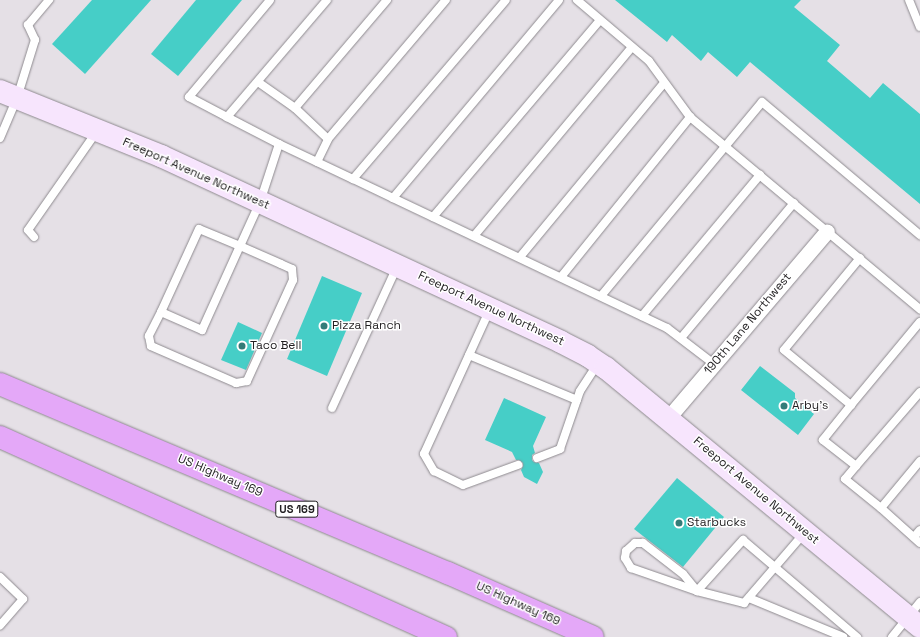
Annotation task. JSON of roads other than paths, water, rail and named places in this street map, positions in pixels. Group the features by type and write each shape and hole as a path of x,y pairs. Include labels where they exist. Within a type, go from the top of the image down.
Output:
{"highway":[{"name":"US Highway 169","path":"1,384 448,573 593,637"},
{"path":"0,437 446,637"},
{"path":"0,442 39,455"}],"street":[{"name":"Freeport Avenue Northwest","path":"8,95 161,156 561,342 598,362 805,532 916,616"},
{"name":"190th Lane Northwest","path":"668,418 827,230"}],"lane":[{"path":"0,138 8,95 35,40 28,25 49,0"},
{"path":"270,0 189,97 279,144 667,328 714,364"},
{"path":"227,117 327,0"},
{"path":"295,108 387,0"},
{"path":"317,162 328,138 446,0"},
{"path":"353,179 506,0"},
{"path":"393,198 559,0"},
{"path":"577,0 649,61 690,118 827,230 920,309"},
{"path":"910,0 920,27"},
{"path":"434,217 600,20"},
{"path":"474,236 632,47"},
{"path":"258,82 295,108 328,138"},
{"path":"520,257 664,83"},
{"path":"601,296 762,102 920,235"},
{"path":"561,277 690,118"},
{"path":"34,237 28,230 97,131"},
{"path":"161,312 202,330 260,202 279,144"},
{"path":"642,316 760,176"},
{"path":"681,338 794,203"},
{"path":"199,229 292,269 293,280 247,381 236,383 151,346 148,336 161,312 199,229"},
{"path":"851,405 784,350 860,258"},
{"path":"332,408 398,266"},
{"path":"490,309 424,454 434,471 463,485 518,465"},
{"path":"856,466 823,440 920,322"},
{"path":"469,355 577,400"},
{"path":"537,458 560,449 580,391 598,362"},
{"path":"920,392 845,479 917,540 920,530"},
{"path":"881,508 920,461"},
{"path":"697,591 683,574 643,542 635,543 626,551 625,558 630,568 697,591 744,603 805,532"},
{"path":"697,591 743,540 776,566 857,637"},
{"path":"0,577 23,599 0,626"},
{"path":"749,598 844,637"},
{"path":"892,637 916,616"}],"place":[{"name":"Pizza Ranch","path":"324,326"},
{"name":"Taco Bell","path":"242,346"},
{"name":"Arby's","path":"784,406"},
{"name":"Starbucks","path":"679,523"}]}
